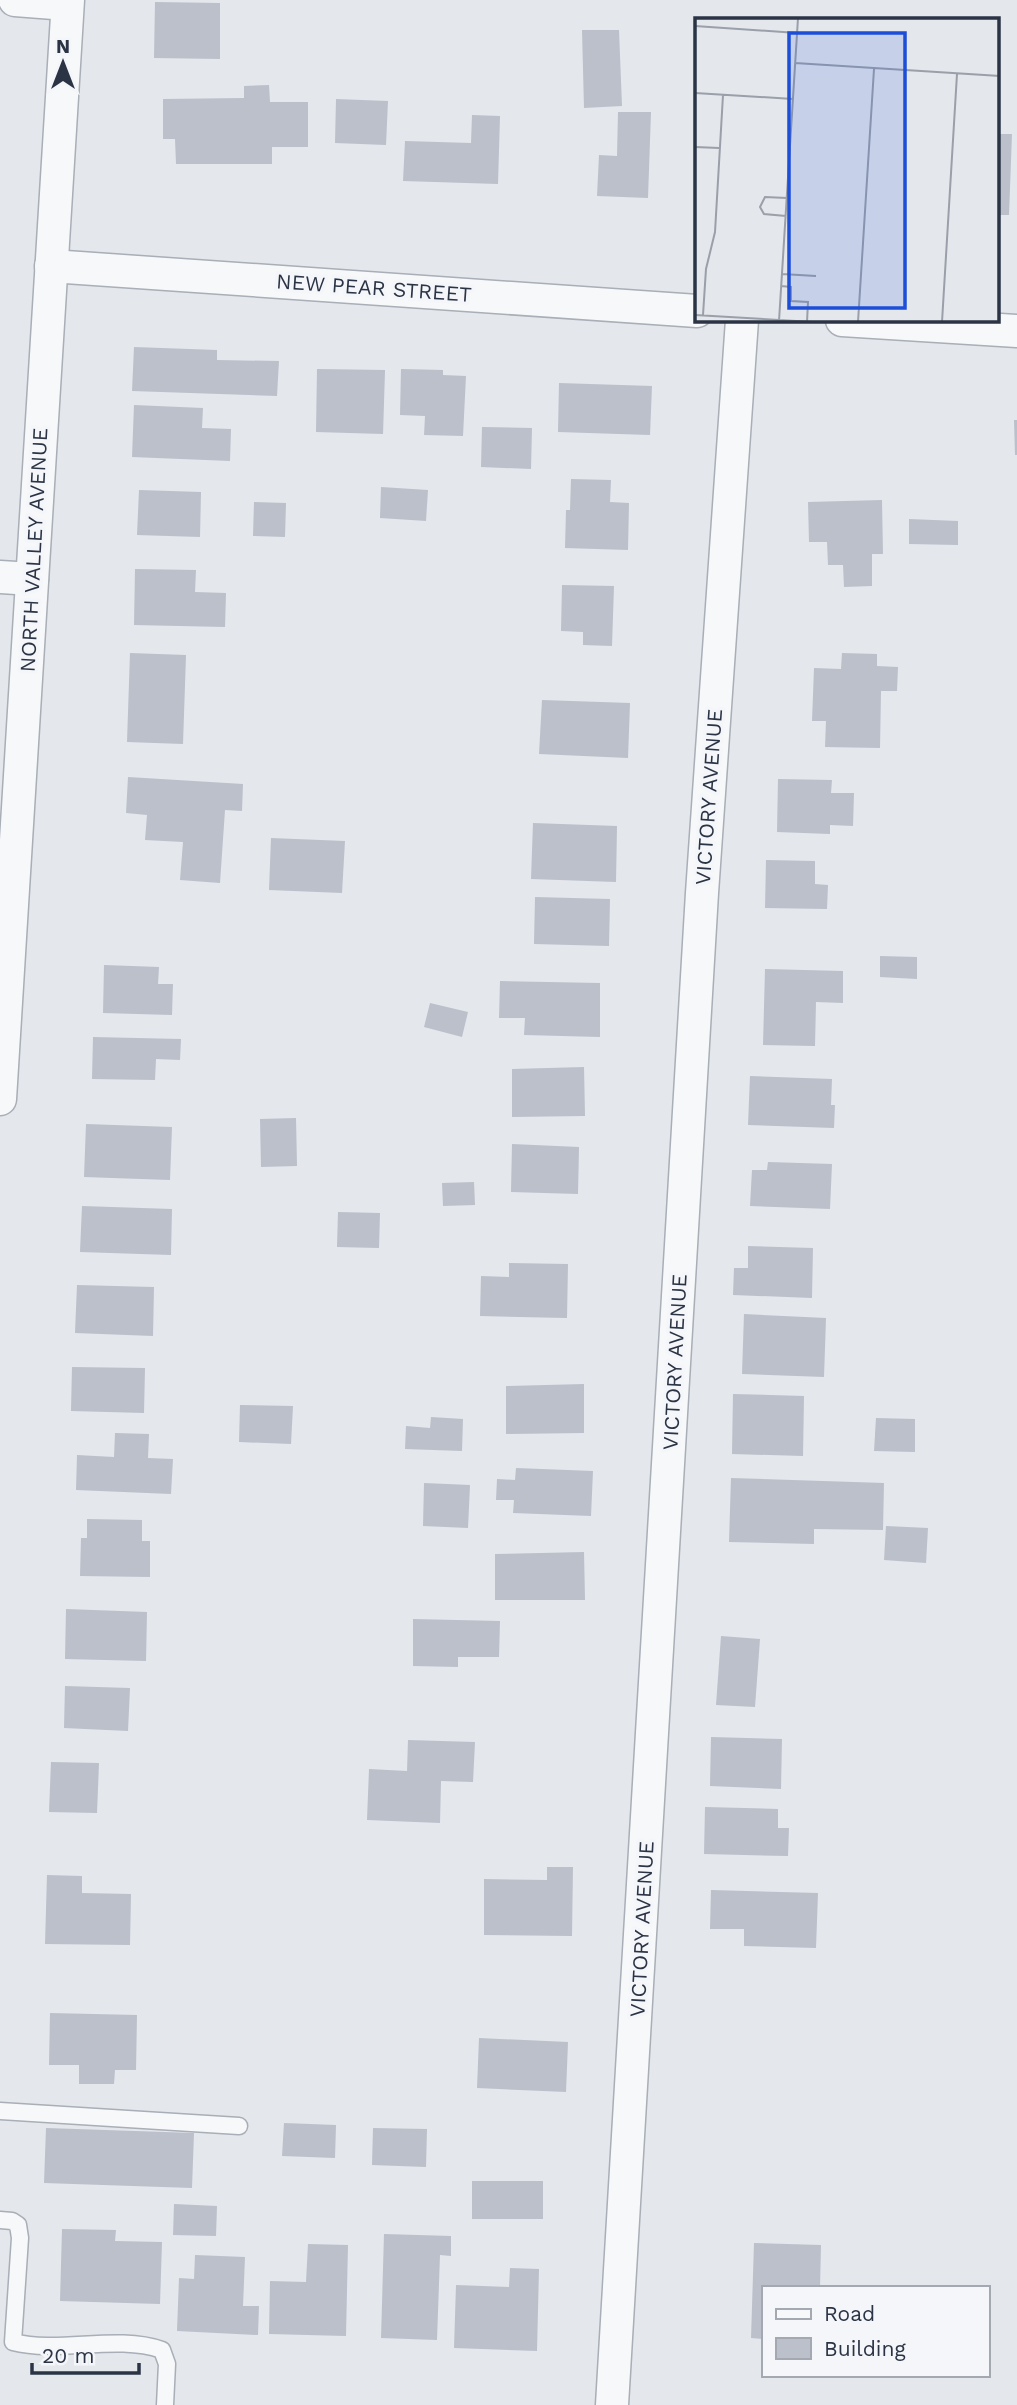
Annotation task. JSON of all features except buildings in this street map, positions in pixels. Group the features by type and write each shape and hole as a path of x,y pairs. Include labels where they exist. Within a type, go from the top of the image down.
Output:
{"street":[{"path":"15,0 67,2"},
{"name":"NORTH VALLEY AVENUE","path":"0,1099 67,2"},
{"name":"NEW PEAR STREET","path":"51,266 695,311"},
{"name":"VICTORY AVENUE","path":"612,2405 701,921 742,322"},
{"path":"874,322 1017,331"},
{"path":"0,577 32,579"}],"lane":[{"path":"0,2111 239,2126"},
{"path":"0,2220 12,2221 18,2225 20,2238 13,2342 39,2345 144,2345 162,2350 167,2364 165,2405"}]}
